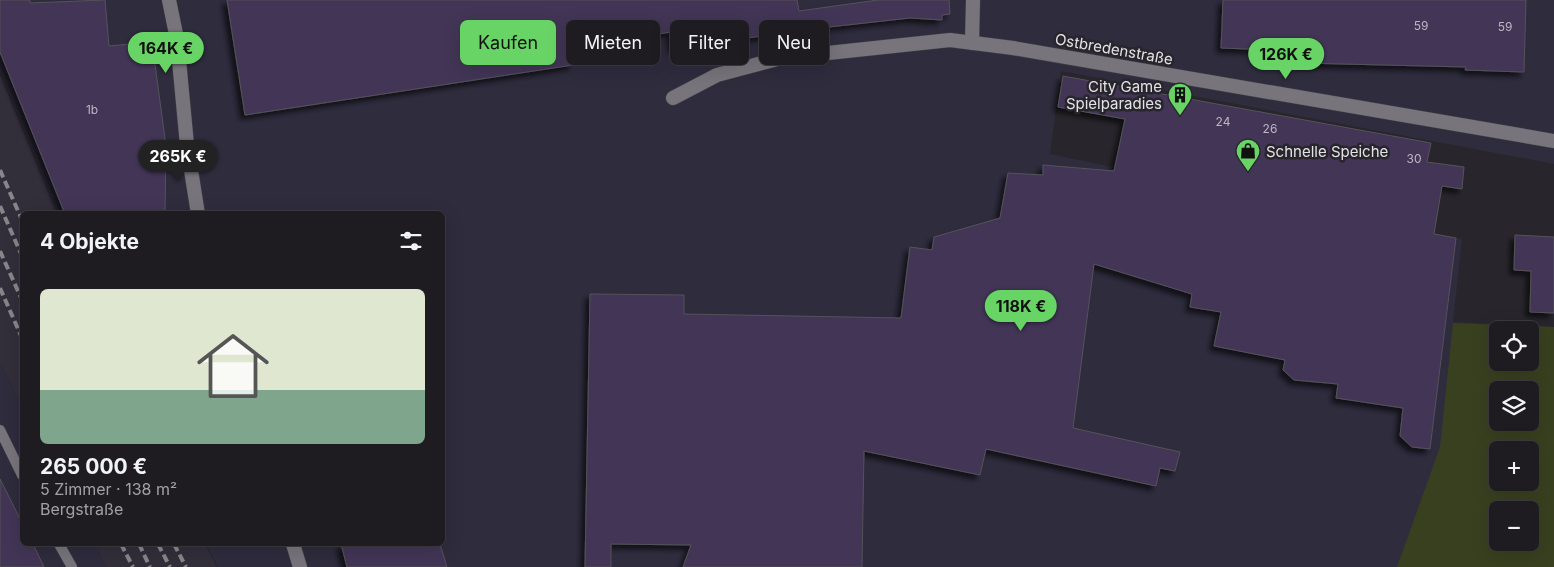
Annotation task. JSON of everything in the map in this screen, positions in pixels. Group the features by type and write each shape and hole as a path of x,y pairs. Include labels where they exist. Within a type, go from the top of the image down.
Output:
{"street":[{"path":"169,0 177,39 187,145 198,211"},
{"path":"972,0 972,43"},
{"name":"Ostbredenstraße","path":"673,98 717,75 762,62 950,40 1022,49 1554,141"},
{"path":"293,546 300,567"}],"lane":[{"path":"0,430 20,471"},
{"path":"60,546 72,567"}],"shaded area":[{"path":"0,0 1554,0 1554,164 1061,71 1050,154 1462,239 1453,322 1489,324 1489,371 1539,371 1539,326 1554,327 1554,567 218,567 207,546 445,546 445,211 57,211 0,71"},
{"path":"0,75 56,211 20,211 20,403 0,364"},
{"path":"0,364 20,403 20,546 95,546 106,567 0,567"},
{"path":"95,546 206,546 217,567 106,567"}],"green space":[{"path":"1453,323 1489,324 1489,371 1539,371 1539,326 1554,327 1554,567 1397,567 1440,447"}],"building":[{"path":"0,0 30,0 30,3 105,0 109,46 152,42 166,146 165,211 64,211 0,52"},
{"path":"227,0 797,0 799,11 878,0 949,0 950,14 942,15 942,20 910,18 829,27 829,20 759,20 759,36 749,38 749,20 670,20 670,32 660,34 660,20 566,20 566,65 573,65 245,115"},
{"path":"1223,0 1526,0 1524,72 1465,70 1466,67 1301,63 1302,51 1221,48"},
{"path":"1063,76 1431,143 1427,162 1464,167 1462,189 1442,186 1434,234 1456,238 1430,449 1412,447 1400,436 1403,408 1336,398 1338,384 1294,380 1283,370 1285,360 1214,346 1221,312 1190,307 1192,294 1094,264 1073,428 1180,452 1175,471 1160,468 1156,486 986,449 980,475 864,451 862,567 683,567 691,545 611,544 611,567 585,567 590,294 684,295 684,314 901,318 910,247 932,250 934,237 1000,218 1008,173 1043,175 1043,165 1114,171 1125,119 1058,107"},
{"path":"1515,235 1554,237 1554,313 1530,312 1531,271 1514,270"},
{"path":"0,479 20,519 20,546 34,546 44,567 0,567"},
{"path":"342,546 441,546 447,567 347,567"}],"railway":[{"path":"0,170 20,215"},
{"path":"0,206 20,251"},
{"path":"0,251 20,296"},
{"path":"0,288 20,333"},
{"path":"122,546 133,567"},
{"path":"140,546 150,567"},
{"path":"159,546 170,567"},
{"path":"175,546 186,567"}],"place":[{"name":"City Game Spielparadies","path":"1180,116"},
{"name":"Schnelle Speiche","path":"1248,172"}]}
